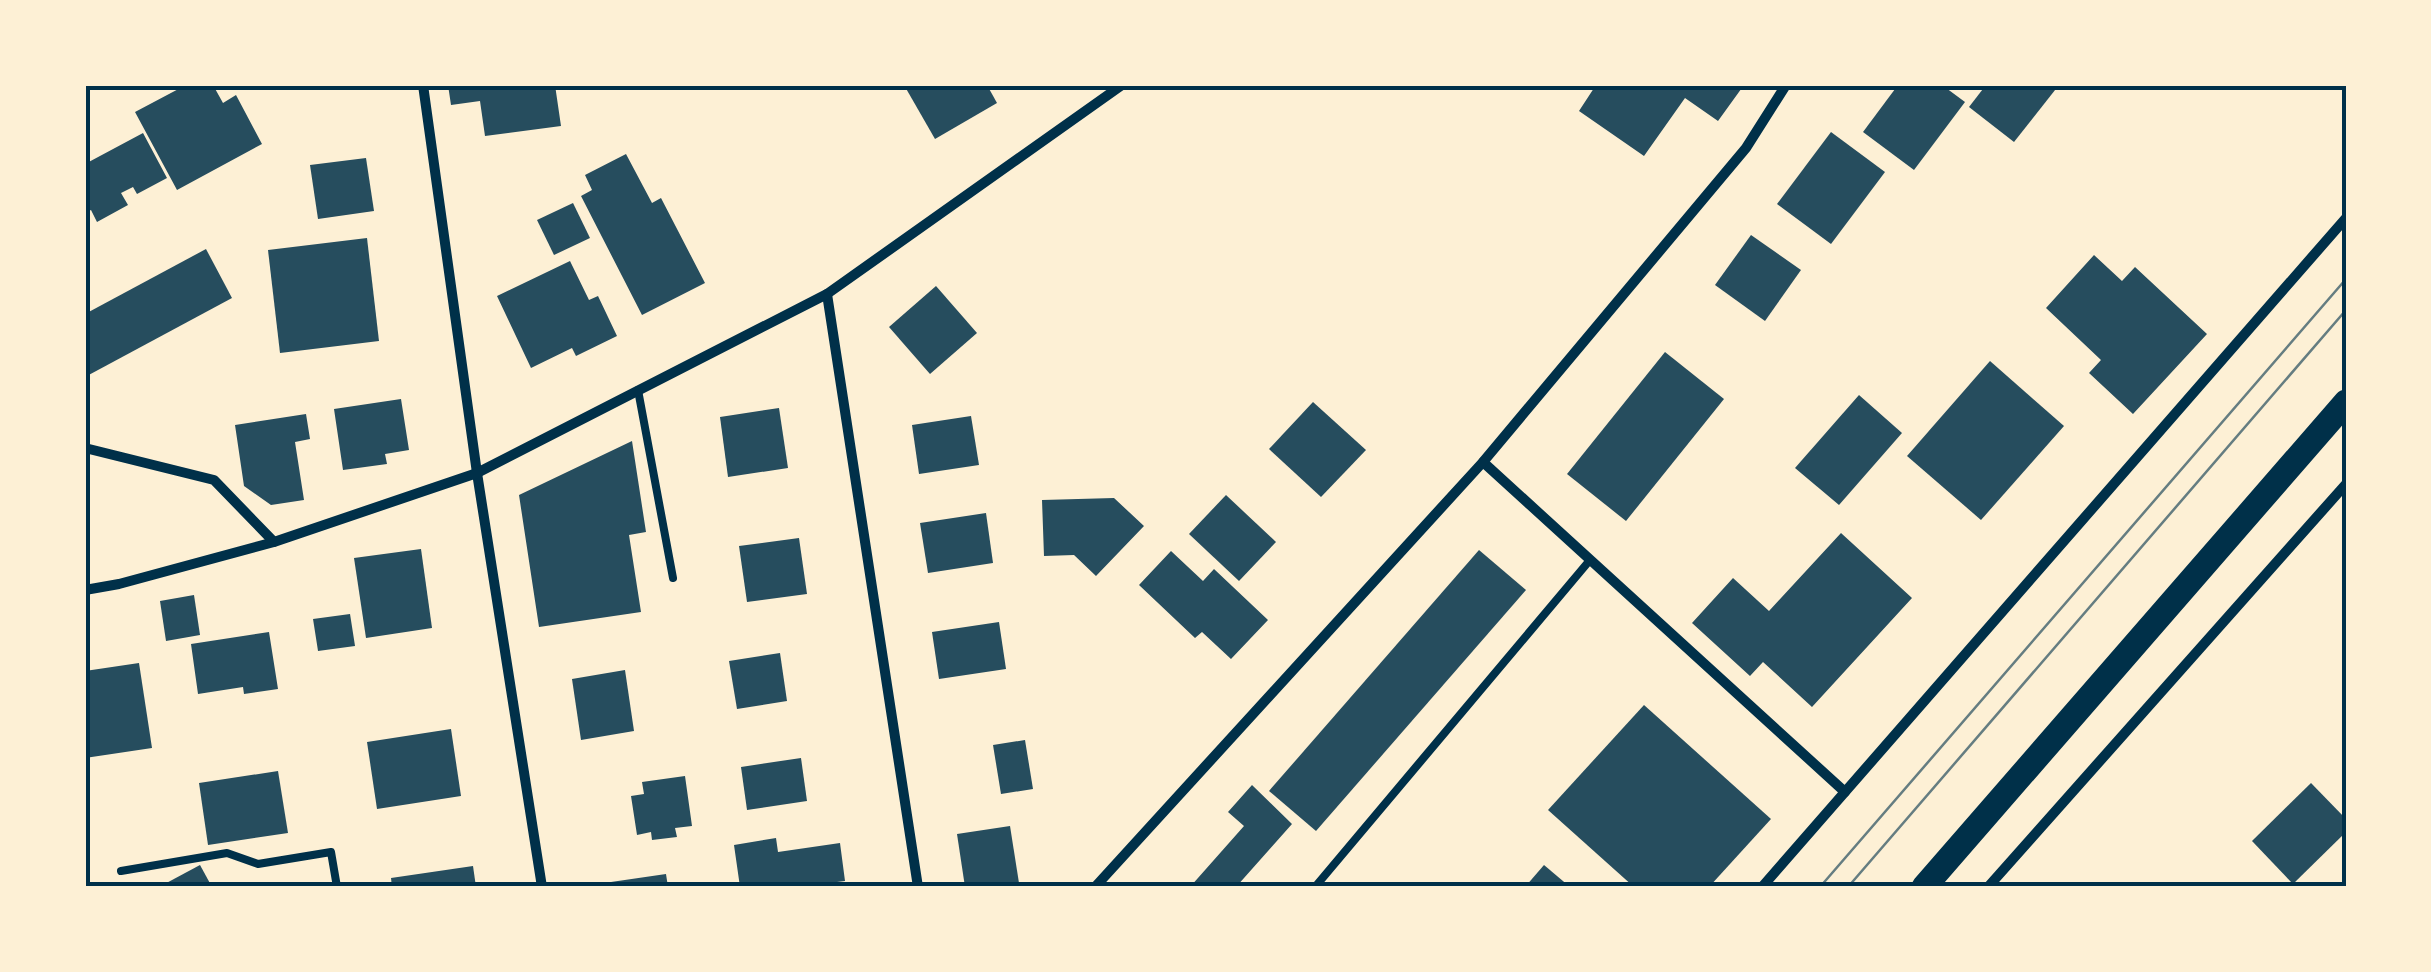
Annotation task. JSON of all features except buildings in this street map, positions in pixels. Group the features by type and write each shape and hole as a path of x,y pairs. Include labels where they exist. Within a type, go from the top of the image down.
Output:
{"main road":[{"path":"1924,887 2346,402"}],"street":[{"path":"423,85 477,472 542,887"},
{"path":"85,590 274,542 477,472 827,294 1122,85"},
{"path":"1095,887 1483,462 1746,148 1786,85"},
{"path":"1762,887 2346,218"},
{"path":"827,294 918,887"},
{"path":"85,448 214,480 274,542"},
{"path":"1483,462 1846,792"},
{"path":"1988,887 2346,484"}],"lane":[{"path":"638,390 673,578"},
{"path":"1316,887 1590,560"},
{"path":"121,871 227,852 258,864 331,852 337,887"}],"tram line":[{"path":"1820,887 2346,279"},
{"path":"1848,887 2346,310"}]}
